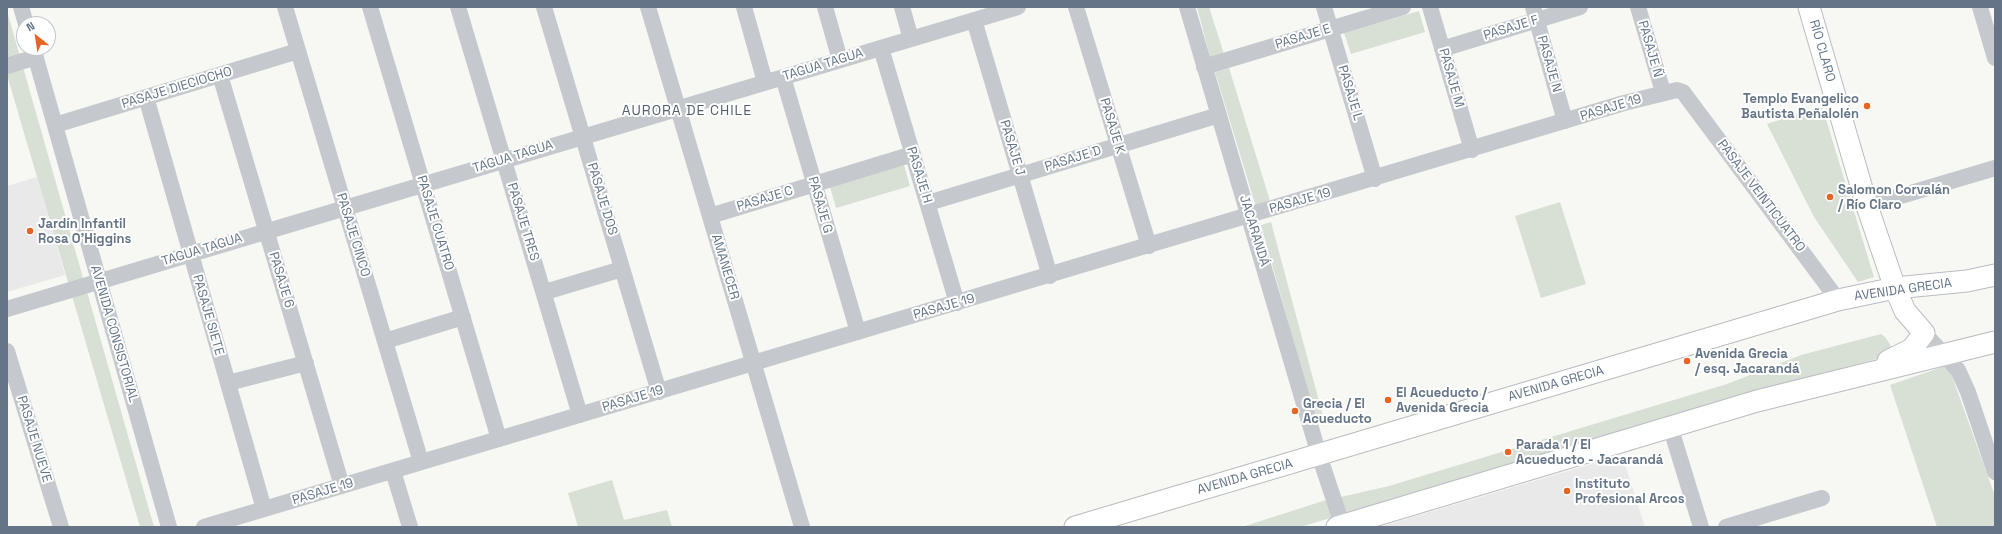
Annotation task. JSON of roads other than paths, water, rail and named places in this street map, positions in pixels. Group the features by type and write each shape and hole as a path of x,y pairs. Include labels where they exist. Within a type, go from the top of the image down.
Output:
{"main road":[{"name":"RÍO CLARO","path":"1809,7 1868,206 1895,288 1906,311 1924,333"},
{"name":"AVENIDA GRECIA","path":"1075,527 1838,300 1895,288 1967,281 1995,275"},
{"path":"1845,378 1891,360 1912,349 1924,333"},
{"path":"1341,527 1670,426 1845,378 1946,355 1995,342"}],"street":[{"name":"PASAJE CINCO","path":"285,7 421,462"},
{"name":"PASAJE CUATRO","path":"370,7 499,439"},
{"name":"PASAJE TRES","path":"458,7 580,415"},
{"name":"PASAJE DOS","path":"544,7 659,392"},
{"name":"AMANECER","path":"648,7 802,527"},
{"path":"744,7 766,82"},
{"path":"825,7 840,60"},
{"path":"902,7 912,39"},
{"name":"TAGUA TAGUA","path":"7,308 1018,7"},
{"name":"PASAJE K","path":"1076,7 1149,246"},
{"name":"JACARANDÁ","path":"1187,7 1341,527"},
{"name":"PASAJE L","path":"1324,7 1375,179"},
{"name":"PASAJE E","path":"1204,67 1403,7"},
{"name":"PASAJE M","path":"1430,7 1472,150"},
{"name":"PASAJE F","path":"1442,49 1535,14 1580,7"},
{"name":"PASAJE Ñ","path":"1638,7 1663,92"},
{"path":"1980,7 1995,58"},
{"name":"PASAJE N","path":"1535,14 1565,122"},
{"name":"PASAJE J","path":"974,20 1050,276"},
{"name":"PASAJE H","path":"881,48 957,303"},
{"name":"PASAJE DIECIOCHO","path":"55,125 298,51"},
{"path":"7,66 28,56"},
{"name":"AVENIDA CONSISTORIAL","path":"35,56 169,527"},
{"name":"PASAJE 6","path":"220,75 342,486"},
{"name":"PASAJE G","path":"783,77 858,332"},
{"name":"PASAJE 19","path":"204,527 1663,92 1677,90 1684,92"},
{"name":"PASAJE VEINTICUATRO","path":"1684,92 1838,300"},
{"name":"PASAJE SIETE","path":"146,98 264,509"},
{"name":"PASAJE D","path":"928,203 1219,115"},
{"name":"PASAJE C","path":"710,216 913,154"},
{"path":"1868,206 1995,168"},
{"path":"544,292 622,269"},
{"path":"385,341 463,317"},
{"name":"RÍO CLARO","path":"1924,333 1946,355 1962,376 1995,472"},
{"name":"PASAJE NUEVE","path":"7,351 61,527"},
{"path":"228,383 306,363"},
{"path":"1670,426 1701,527"},
{"path":"393,471 410,527"},
{"path":"1726,527 1822,498"}],"place":[{"name":"Templo Evangelico Bautista Peñalolén","path":"1867,106"},
{"name":"Salomon Corvalán / Río Claro","path":"1830,197"},
{"name":"Jardín Infantil Rosa O'Higgins","path":"30,231"},
{"name":"Avenida Grecia / esq. Jacarandá","path":"1687,361"},
{"name":"El Acueducto / Avenida Grecia","path":"1388,400"},
{"name":"Grecia / El Acueducto","path":"1295,411"},
{"name":"Parada 1 / El Acueducto - Jacarandá","path":"1508,452"},
{"name":"Instituto Profesional Arcos","path":"1567,491"}],"district":[{"name":"AURORA DE CHILE","path":"687,111"}]}
